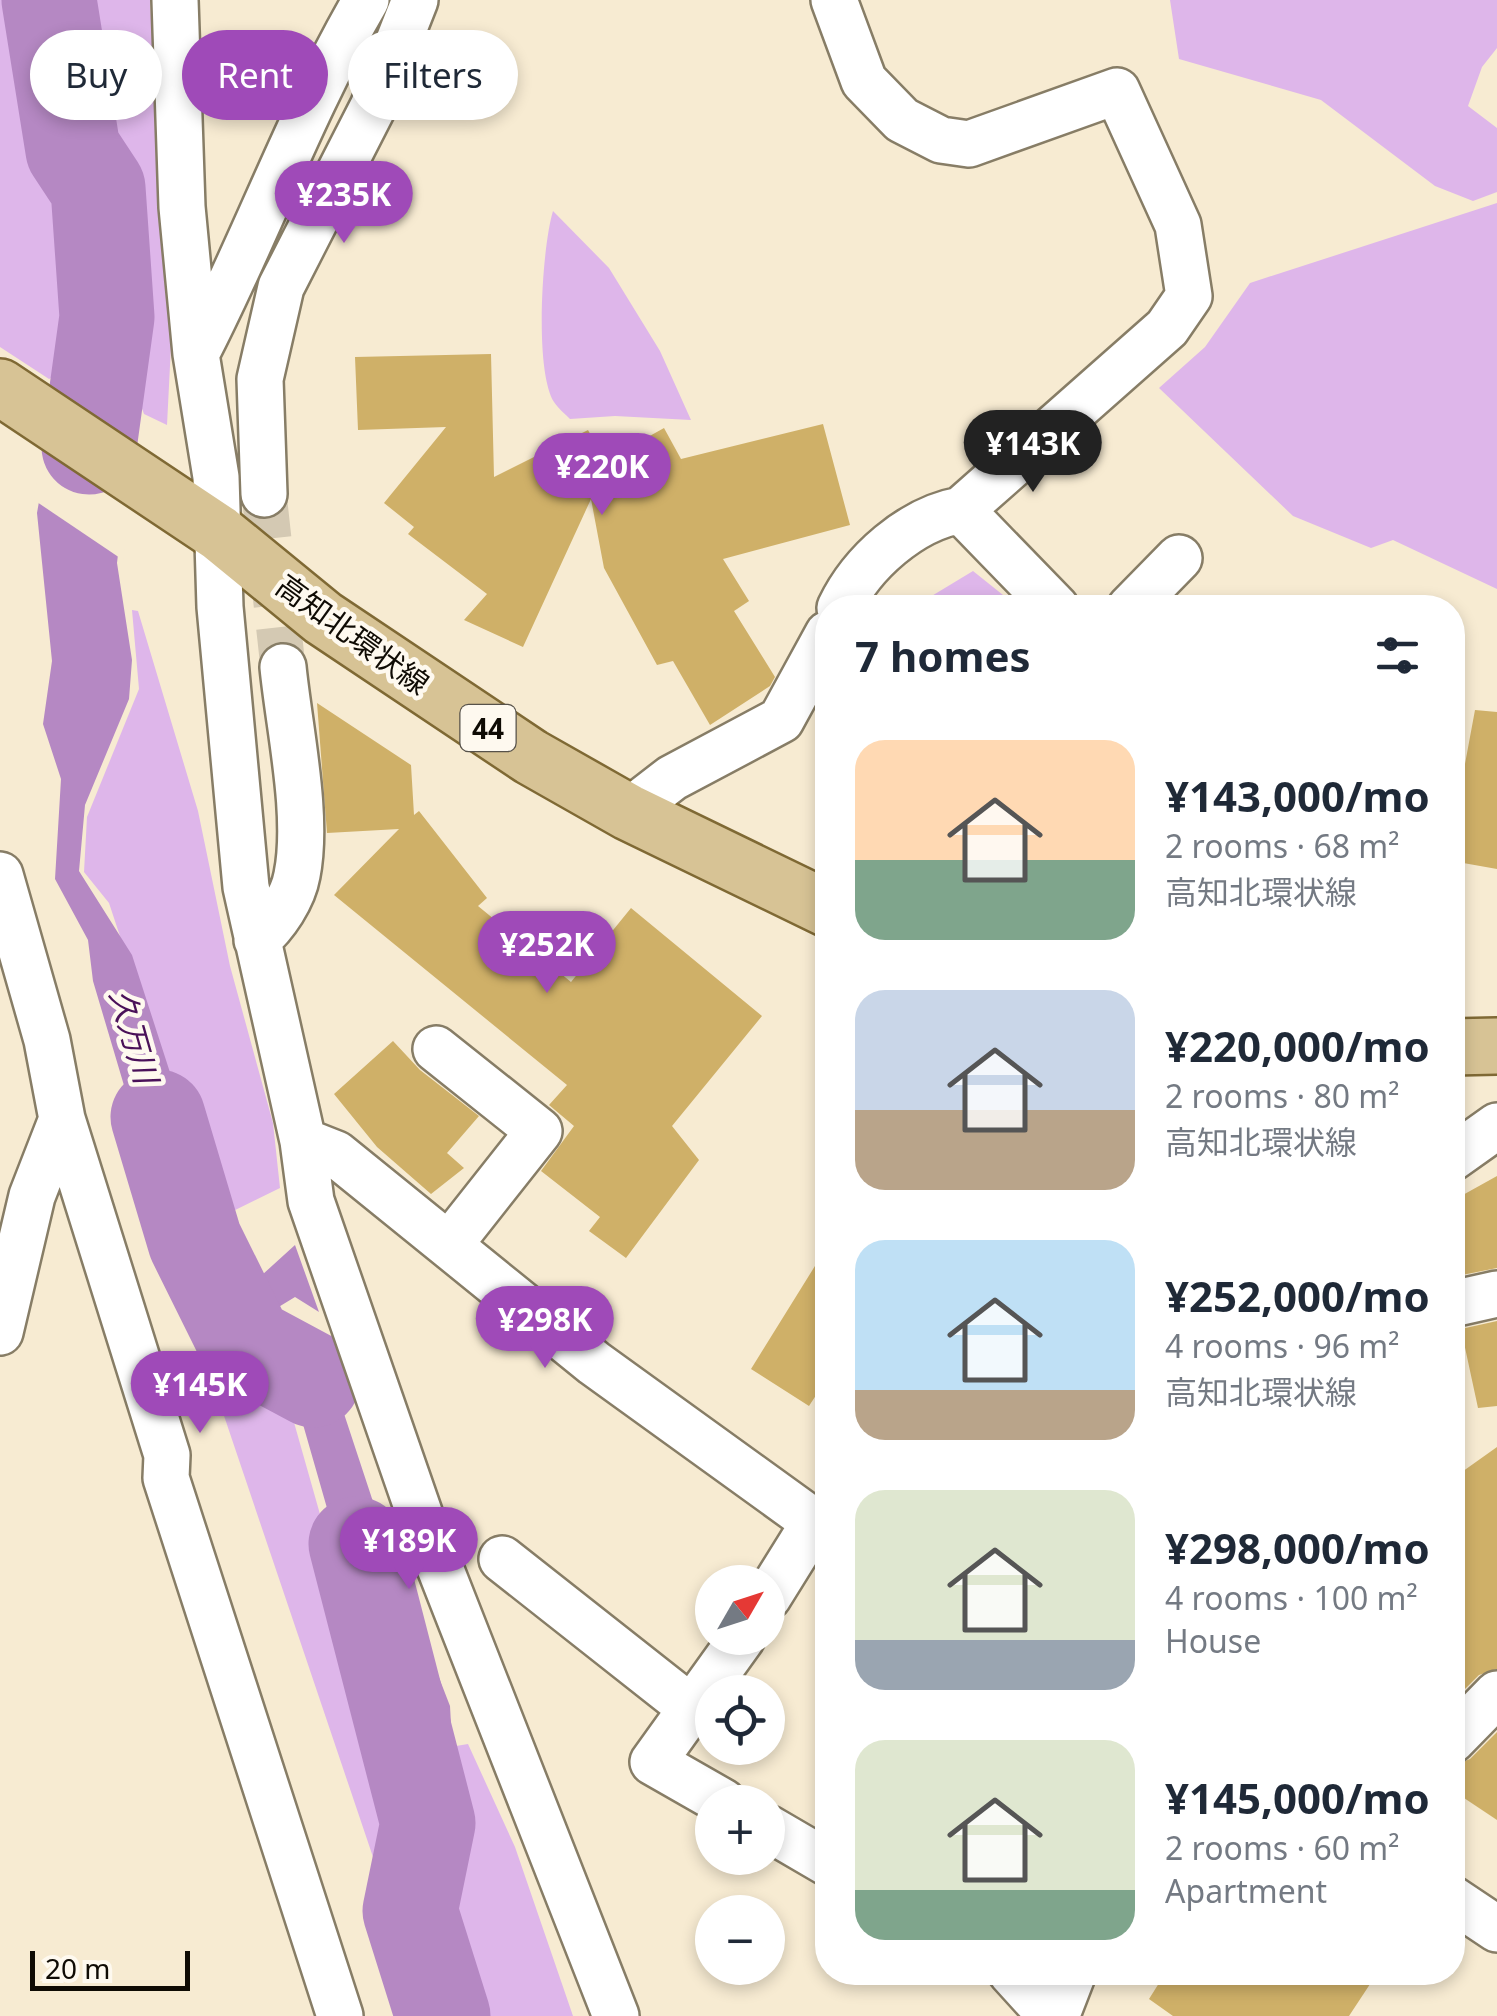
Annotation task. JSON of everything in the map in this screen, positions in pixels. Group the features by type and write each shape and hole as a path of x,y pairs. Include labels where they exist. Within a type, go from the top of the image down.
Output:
{"main road":[{"name":"高知北環状線","path":"0,388 197,518 323,618 531,757 628,812 815,903"},
{"path":"1465,1047 1497,1046"}],"street":[{"path":"175,0 182,208 196,354 216,477 197,518 220,607 244,876 303,1140 312,1202 424,1527 616,2016"},
{"path":"196,354 246,257 330,63 366,0"},
{"path":"264,494 260,379 281,287 374,107 415,0"},
{"path":"834,0 864,81 902,120 941,140 969,144 1117,91 1178,225 1189,296 1168,328 961,510 938,514 876,558 846,595"},
{"path":"961,510 1043,595"},
{"path":"1142,595 1178,558"},
{"path":"628,812 672,778 780,720 815,657"},
{"path":"258,940 274,926 298,877 298,819 283,667"},
{"path":"0,875 46,1040 62,1118 167,1456 166,1478 340,2016"},
{"path":"436,1049 539,1132 449,1245"},
{"path":"0,1332 32,1196 62,1118"},
{"path":"1465,1149 1497,1126"},
{"path":"303,1140 336,1154 594,1362 815,1523"},
{"path":"1465,1301 1497,1294"},
{"path":"785,1575 815,1535"},
{"path":"502,1559 691,1708"},
{"path":"695,1786 653,1762 730,1655"},
{"path":"1465,1727 1497,1694"},
{"path":"785,1838 815,1855"},
{"path":"1465,1908 1497,1929"},
{"path":"1023,1985 1051,2016 1063,1985"}],"shaded area":[{"path":"0,0 38,0 45,30 30,30 30,120 59,120 65,205 76,220 82,204 90,212 97,301 89,313 86,360 49,379 0,347"},
{"path":"67,0 150,0 152,30 71,30"},
{"path":"1170,0 1497,0 1497,48 1482,67 1468,106 1497,128 1497,192 1473,201 1435,186 1321,100 1179,59"},
{"path":"83,120 157,120 171,346 167,425 144,414 127,368 110,181 86,146"},
{"path":"1497,203 1497,589 1393,540 1371,548 1293,516 1159,388 1205,347 1250,283"},
{"path":"553,211 609,268 660,351 691,420 615,416 570,419 554,402 542,337 543,279"},
{"path":"973,571 1003,595 933,595"},
{"path":"132,610 138,611 198,811 230,966 273,1123 280,1188 225,1215 208,1201 109,903 84,872 87,817 139,689"},
{"path":"202,1316 221,1373 282,1380 361,1659 381,1678 410,1823 398,1891 399,1934 194,1327"},
{"path":"401,1688 431,1704 456,1746 468,1744 515,1847 573,2016 465,2016 437,1940 439,1854 424,1768"}],"water":[{"path":"115,309 119,356 136,402 117,563 132,660 129,699 85,805 79,871 132,955 220,1227 174,1254 93,981 88,940 55,879 61,779 43,724 52,661 37,513 59,388 90,365 100,323"},
{"path":"295,1245 319,1312 295,1297 272,1311 300,1349 322,1347 384,1535 450,1706 451,1724 427,1692 412,1688 370,1658 292,1386 260,1370 230,1382 195,1308 251,1285"}],"pier":[{"path":"78,368 140,411 123,560 34,500 54,386"}],"building":[{"path":"491,354 494,477 588,430 605,461 664,428 681,459 823,424 850,525 723,559 749,601 734,611 775,677 770,686 710,725 673,661 657,665 604,568 591,499 523,647 464,620 487,594 408,534 414,527 384,503 446,427 358,430 355,357"},
{"path":"317,703 411,765 414,815 419,811 487,898 478,906 571,982 631,908 762,1016 672,1126 699,1160 626,1258 589,1231 600,1217 541,1171 574,1126 549,1105 567,1085 334,895 399,829 327,833"},
{"path":"1475,710 1497,712 1497,869 1465,863 1465,764"},
{"path":"393,1041 420,1070 479,1116 447,1153 464,1168 431,1194 377,1147 334,1094"},
{"path":"1497,1176 1497,1268 1465,1274 1465,1194"},
{"path":"815,1266 815,1397 809,1406 751,1369"},
{"path":"1497,1321 1497,1406 1478,1408 1465,1348 1465,1328"},
{"path":"1497,1447 1497,1669 1479,1675 1465,1689 1465,1470"},
{"path":"1497,1732 1497,1820 1465,1799 1465,1761"},
{"path":"1158,1985 1369,1985 1349,2016 1173,2016 1149,1999"}],"waterway":[{"name":"久万川","path":"49,0 73,150 98,188 107,317 89,447"},
{"name":"久万川","path":"158,1117 195,1241 246,1344 313,1380"},
{"name":"久万川","path":"356,1544 428,1823 410,1911 443,2016"}],"tunnel":[{"path":"264,494 283,667"}]}
